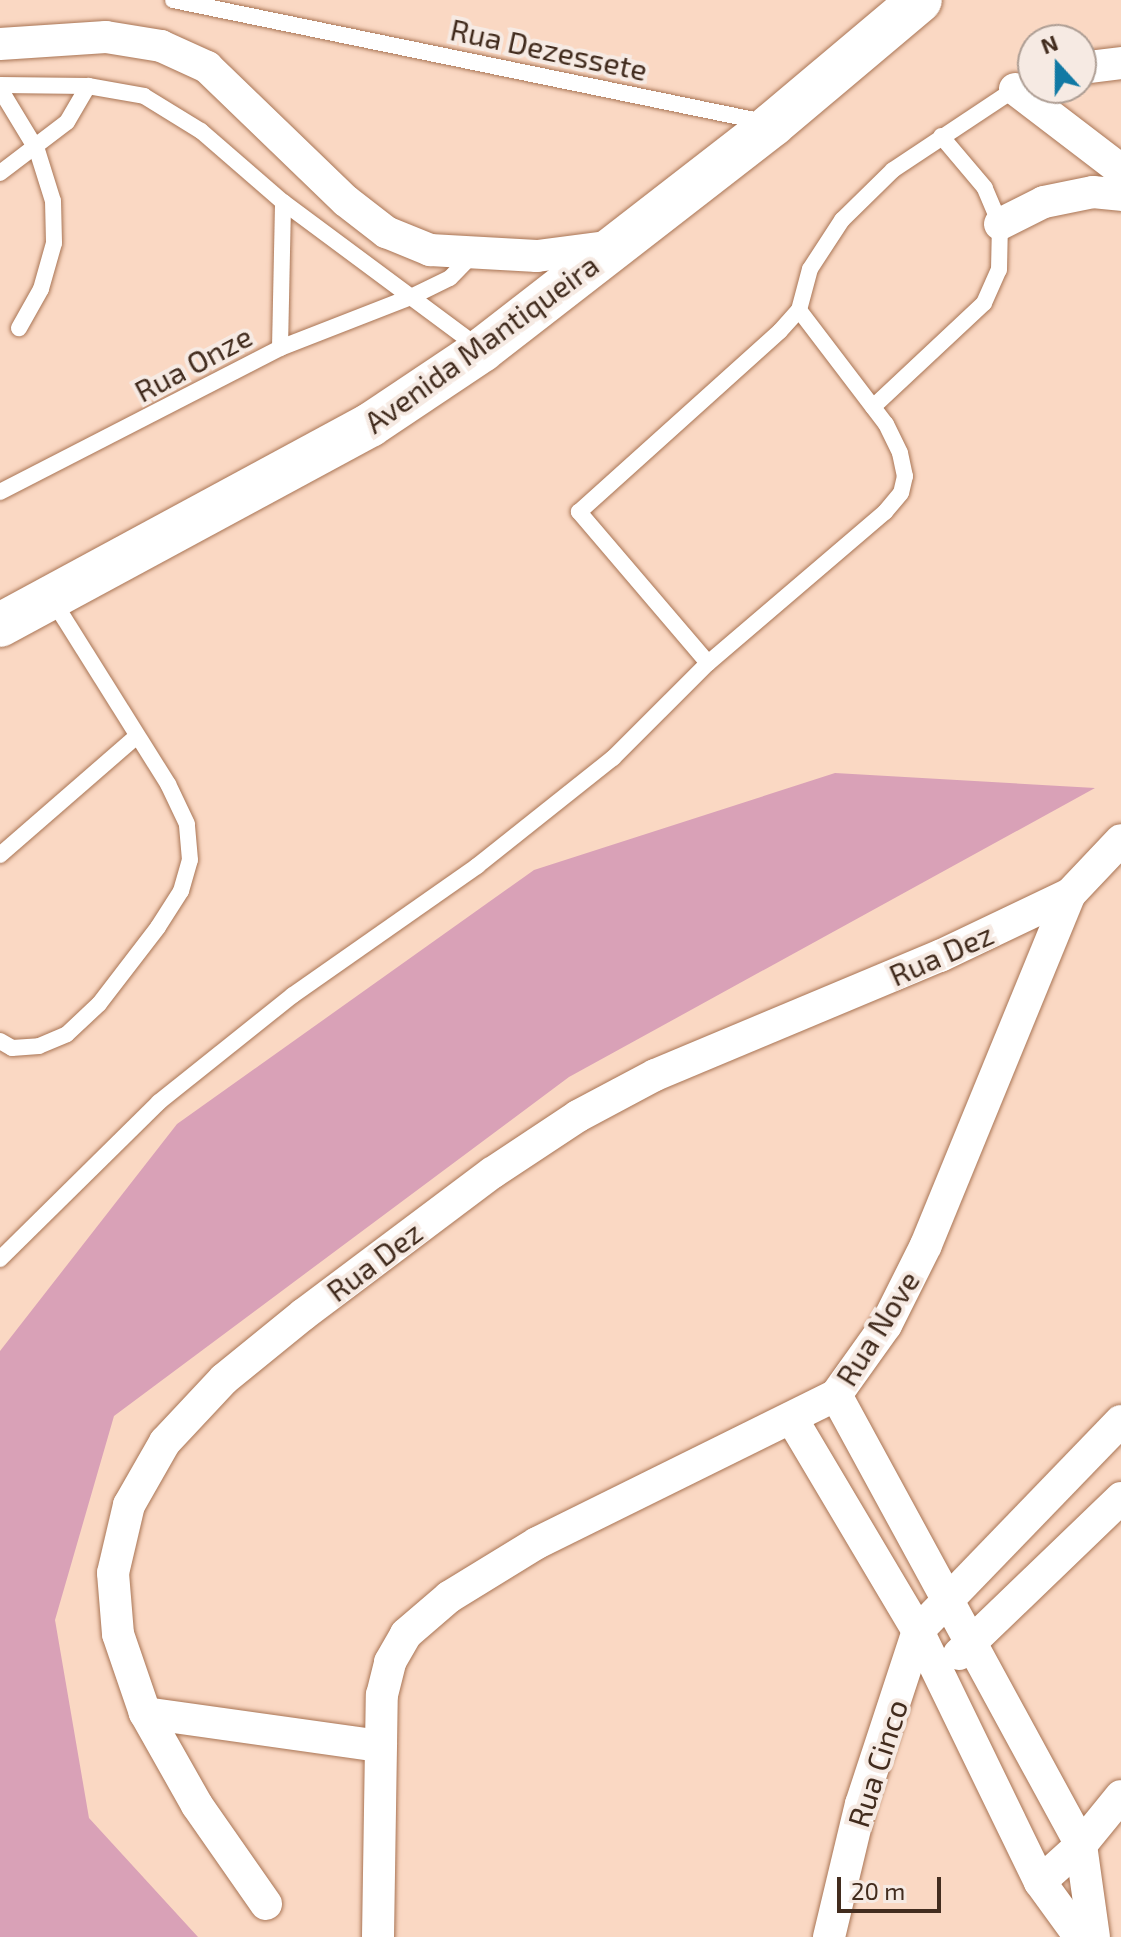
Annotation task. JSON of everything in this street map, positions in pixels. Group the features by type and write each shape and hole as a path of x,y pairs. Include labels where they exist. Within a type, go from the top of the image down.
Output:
{"street":[{"name":"Avenida Mantiqueira","path":"0,625 370,425 482,350 773,124 920,0"},
{"path":"0,44 106,37 161,46 207,67 346,201 386,232 430,250 537,256 615,246"},
{"path":"1097,66 1121,63"},
{"path":"1045,104 1121,170"},
{"path":"1000,224 1044,202 1093,192 1121,195"},
{"path":"1070,894 1121,840"},
{"name":"Rua Nove","path":"381,1746 382,1695 390,1662 406,1634 449,1597 537,1543 836,1395 886,1325 926,1245 1070,894"},
{"name":"Rua Dez","path":"266,1904 197,1805 145,1713 118,1634 116,1559 129,1505 165,1442 224,1379 492,1173 578,1116 655,1075 940,956 1070,894"},
{"path":"836,1395 974,1640 1081,1845 1094,1937"},
{"path":"792,1419 940,1672 1040,1882 1080,1937"},
{"path":"918,1631 1121,1421"},
{"path":"940,1672 1121,1498"},
{"name":"Rua Cinco","path":"829,1937 861,1804 904,1682 918,1631"},
{"name":"Rua Cinco","path":"904,1682 940,1672"},
{"path":"145,1713 381,1746 378,1937"},
{"path":"1040,1882 1081,1845 1121,1796"}],"lane":[{"name":"Rua Dezessete","path":"173,0 773,124"},
{"path":"0,173 37,150 67,122 88,86"},
{"path":"19,328 41,289 54,243 53,201 37,150 0,87 88,86 144,96 201,131 283,202 482,350"},
{"path":"708,663 579,512 799,310 810,269 842,220 893,170 941,136 1017,90"},
{"path":"873,407 984,303 999,270 1000,224 985,188 941,136"},
{"name":"Rua Onze","path":"0,492 280,348 283,202"},
{"path":"280,348 411,297 450,278 474,253"},
{"path":"0,1259 159,1102 293,995 477,866 613,758 708,663 901,493 900,453 873,407 799,310"},
{"path":"0,1041 12,1048 39,1046 67,1034 108,993 181,891 190,860 187,824 51,597"},
{"path":"0,855 137,736"}],"shaded area":[{"path":"835,773 1095,788 569,1077 114,1416 55,1620 89,1818 198,1937 0,1937 0,1351 177,1124 534,870"}]}
